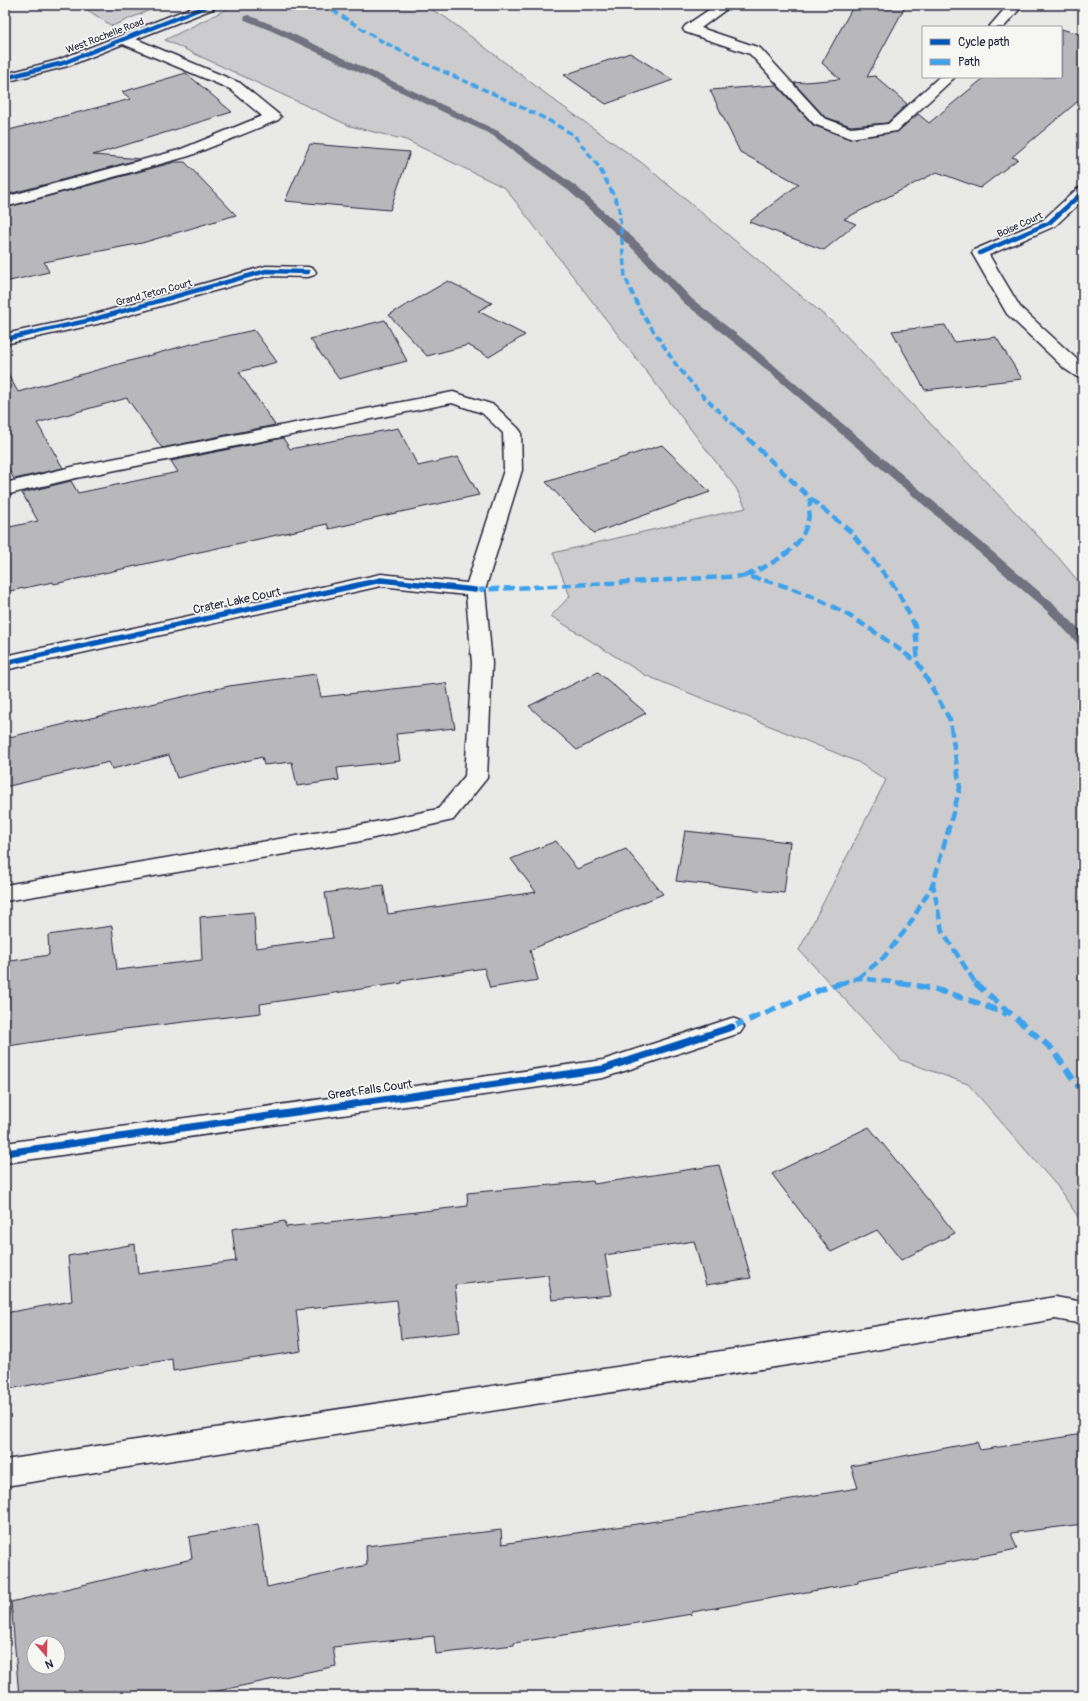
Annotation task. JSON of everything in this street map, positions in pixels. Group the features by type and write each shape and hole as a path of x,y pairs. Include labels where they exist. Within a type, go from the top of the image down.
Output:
{"street":[{"name":"West Rochelle Road","path":"5,78 62,63 125,40 210,5"},
{"path":"725,5 690,29 755,51 818,120 850,134 892,128 947,78"},
{"path":"997,26 1016,5"},
{"path":"5,202 184,153 273,117 235,86 125,40"},
{"name":"Boise Court","path":"1083,192 1050,223 980,253 1013,310 1071,365 1083,373"},
{"name":"Grand Teton Court","path":"5,339 91,320 266,271 308,272"},
{"path":"5,489 76,472 453,397 488,409 512,432 513,470 475,590 482,663 476,778 445,815 356,834 5,893"},
{"name":"Crater Lake Court","path":"5,663 381,580 475,590"},
{"name":"Great Falls Court","path":"5,1153 603,1069 732,1027"},
{"path":"5,1473 794,1352 1055,1308 1083,1313"}],"shaded area":[{"path":"80,5 162,5 112,26"},
{"path":"235,5 423,5 445,17 558,103 642,163 836,325 1059,558 1083,587 1083,1224 1057,1186 968,1084 901,1060 799,950 886,780 858,762 645,675 551,616 570,596 553,553 746,508 736,488 505,188 406,140 350,126 165,40"}],"building":[{"path":"854,5 906,5 867,77 875,76 907,104 887,123 851,126 825,117 794,83 840,79 822,63"},
{"path":"1062,29 1083,35 1083,97 1012,157 1018,159 980,188 937,172 844,219 856,224 824,250 749,222 799,184 740,152 710,90 776,85 813,125 850,139 897,132 918,114 929,123 984,78 1062,78"},
{"path":"630,53 673,80 606,104 564,75"},
{"path":"186,73 232,112 93,155 141,159 5,195 5,131 131,99 122,92"},
{"path":"310,144 410,152 390,210 285,201"},
{"path":"175,162 185,162 236,215 142,243 44,262 49,272 5,282 5,208"},
{"path":"448,281 492,303 478,311 525,335 489,357 468,345 427,356 389,315"},
{"path":"385,320 407,361 339,379 310,339"},
{"path":"945,325 954,342 996,337 1022,379 925,390 892,331"},
{"path":"254,330 277,362 239,372 275,425 162,448 127,398 37,423 63,468 14,479 5,463 5,369 18,392 187,345"},
{"path":"398,428 418,466 458,457 479,495 329,529 327,524 54,584 53,582 5,592 5,528 38,521 22,493 71,481 78,493 178,472 171,461 283,438 290,449"},
{"path":"662,445 710,492 594,533 546,482"},
{"path":"598,672 646,713 577,750 529,706"},
{"path":"316,674 321,697 446,683 455,728 396,734 400,761 337,768 339,780 297,786 292,762 264,765 262,757 177,778 169,755 112,769 109,762 5,787 5,738 229,686"},
{"path":"685,831 790,842 784,893 676,881"},
{"path":"556,841 577,869 626,849 663,894 530,950 538,980 490,988 484,968 402,981 402,983 260,1004 261,1013 116,1030 8,1046 5,962 49,955 48,935 112,926 117,970 202,960 200,917 254,912 256,948 333,938 325,893 383,885 388,914 536,892 511,859"},
{"path":"869,1127 955,1233 901,1260 877,1230 831,1252 772,1174"},
{"path":"719,1165 751,1278 706,1285 694,1241 605,1255 612,1295 552,1300 548,1275 455,1285 460,1332 401,1339 397,1300 296,1310 301,1351 173,1371 172,1359 9,1389 5,1313 72,1301 68,1256 135,1244 138,1274 236,1261 232,1229 285,1221 286,1227 468,1206 467,1193 593,1181 594,1184"},
{"path":"1083,1434 1083,1524 1011,1533 1017,1549 858,1580 858,1583 692,1612 692,1614 514,1643 514,1645 436,1654 434,1636 333,1647 336,1666 194,1696 19,1696 11,1602 192,1559 189,1537 258,1524 267,1587 367,1565 366,1546 501,1530 502,1544 670,1519 858,1488 851,1466 977,1442 980,1450"}],"waterway":[{"path":"248,18 275,29 495,133 573,189 637,247 688,301 744,345 1051,608 1083,641"}],"marked path":[{"path":"128,5 135,8 142,5"},
{"path":"324,5 378,39 424,63 494,94 548,120 574,135 599,167 619,206 625,277 641,312 677,366 701,394 810,498 851,532 897,590 915,626 918,663 950,720 960,788 933,884 942,931 974,982 1052,1049 1083,1093"},
{"path":"745,576 775,561 793,548 800,540 809,520 810,498"},
{"path":"475,590 744,576 769,580 792,587 837,608 858,620 918,663"},
{"path":"858,978 883,958 908,927 933,884"},
{"path":"732,1027 822,989 858,978 917,985 967,999 1007,1014"}],"cycle path":[{"path":"5,78 63,63 210,5"},
{"path":"980,253 1049,223 1083,192"},
{"path":"5,339 91,320 266,271 308,272"},
{"path":"5,663 381,580 475,590"},
{"path":"5,1153 603,1069 732,1027"}]}
